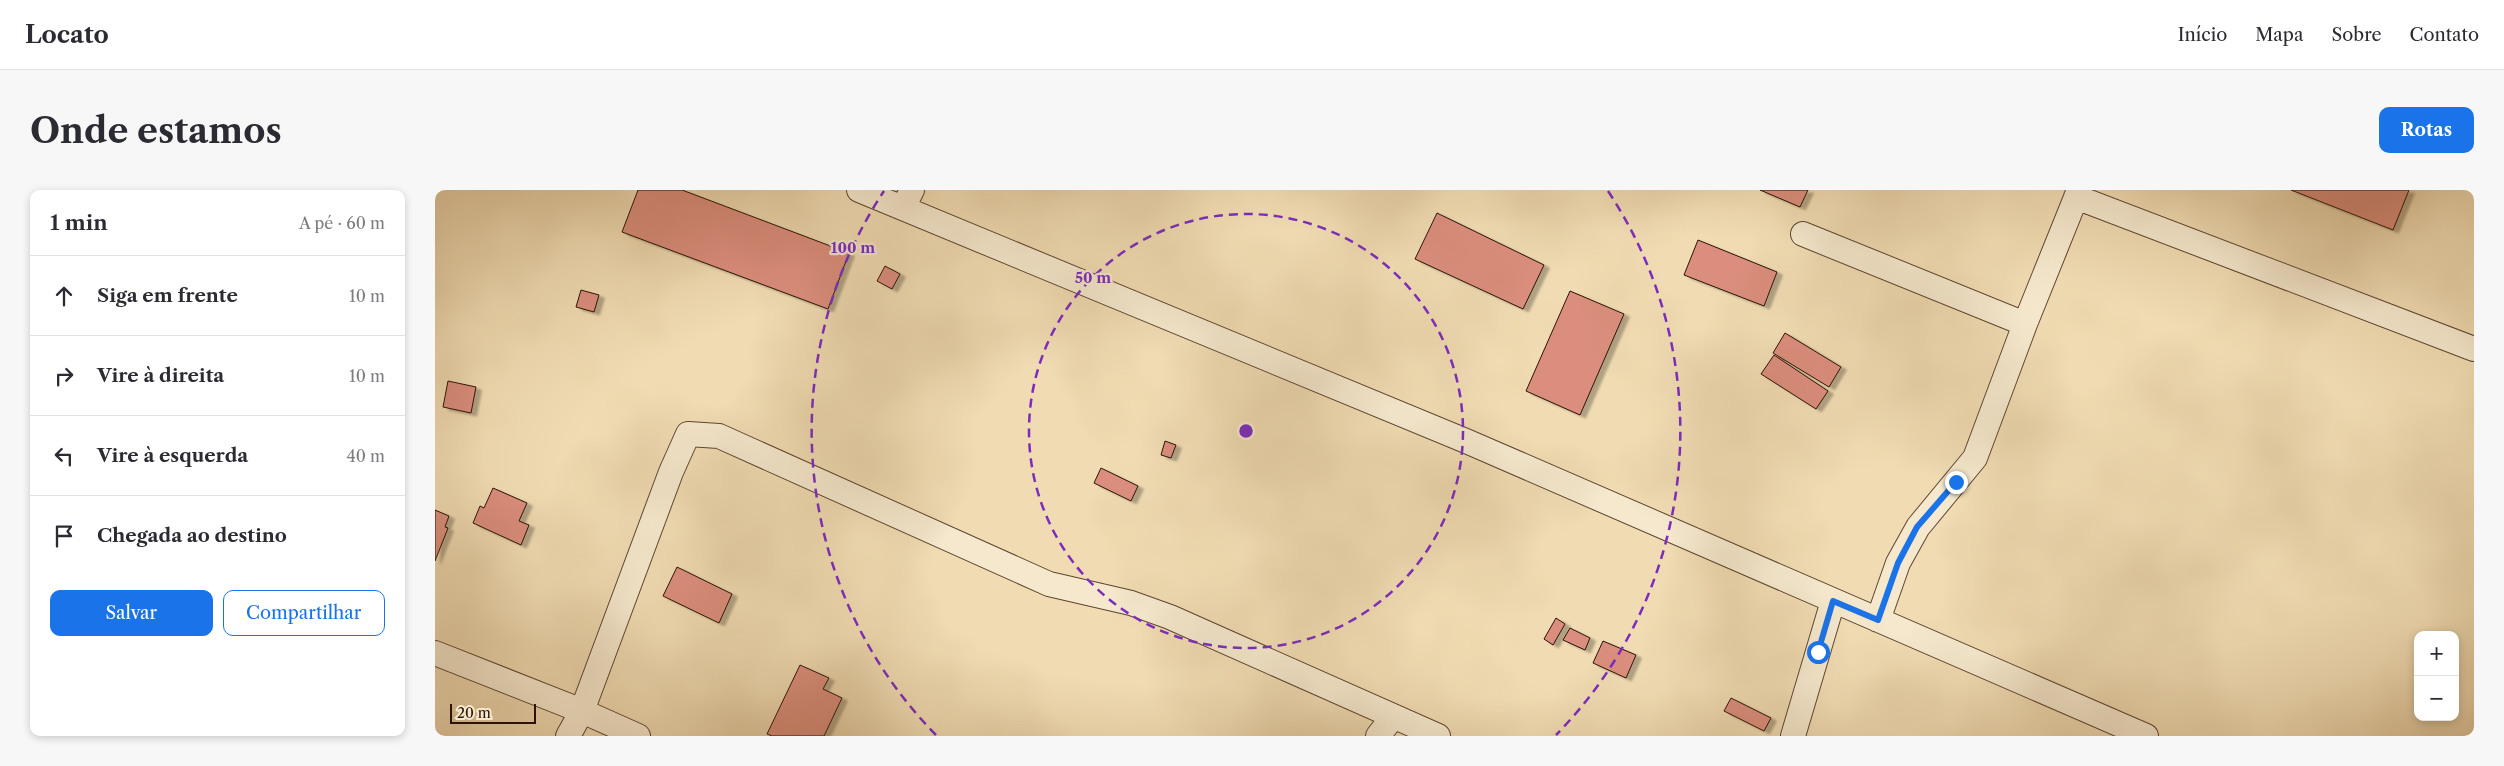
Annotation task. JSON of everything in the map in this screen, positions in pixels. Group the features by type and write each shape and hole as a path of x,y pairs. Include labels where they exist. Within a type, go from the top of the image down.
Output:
{"street":[{"path":"859,190 907,199 2146,736"},
{"path":"1878,620 1898,563 1917,527 1975,458 2077,193 2474,349"},
{"path":"1803,234 2025,324"},
{"path":"568,736 582,711 671,472 688,434 719,436 1049,584 1131,603 1170,617 1438,736"},
{"path":"1793,736 1833,601"},
{"path":"435,653 582,711 638,736"},
{"path":"1378,736 1393,717"}],"building":[{"path":"638,190 682,190 849,253 828,309 622,232"},
{"path":"1760,190 1808,190 1800,207"},
{"path":"2291,190 2409,190 2393,230"},
{"path":"1437,213 1544,265 1523,309 1415,259"},
{"path":"1698,240 1777,272 1764,306 1684,275"},
{"path":"885,266 900,274 892,289 877,281"},
{"path":"581,290 599,295 594,312 576,307"},
{"path":"1570,291 1624,314 1580,415 1526,391"},
{"path":"1785,333 1841,367 1829,387 1773,353"},
{"path":"1774,355 1828,391 1816,409 1761,374"},
{"path":"448,381 476,387 471,413 443,407"},
{"path":"1165,441 1176,445 1171,458 1161,455"},
{"path":"1101,468 1138,486 1131,501 1094,483"},
{"path":"493,488 527,503 519,521 529,525 521,545 473,523 480,506 484,508"},
{"path":"435,510 449,516 445,527 448,528 435,561"},
{"path":"677,567 732,594 719,623 663,596"},
{"path":"1556,618 1565,624 1553,645 1544,639"},
{"path":"1570,628 1590,638 1585,650 1563,640"},
{"path":"1603,641 1636,655 1626,678 1593,663"},
{"path":"800,665 829,678 823,689 842,698 824,736 772,736 767,734"},
{"path":"1731,698 1771,718 1764,731 1724,711"}],"route":[{"path":"1818,652 1833,601 1878,620 1898,563 1917,527 1956,482"}]}
